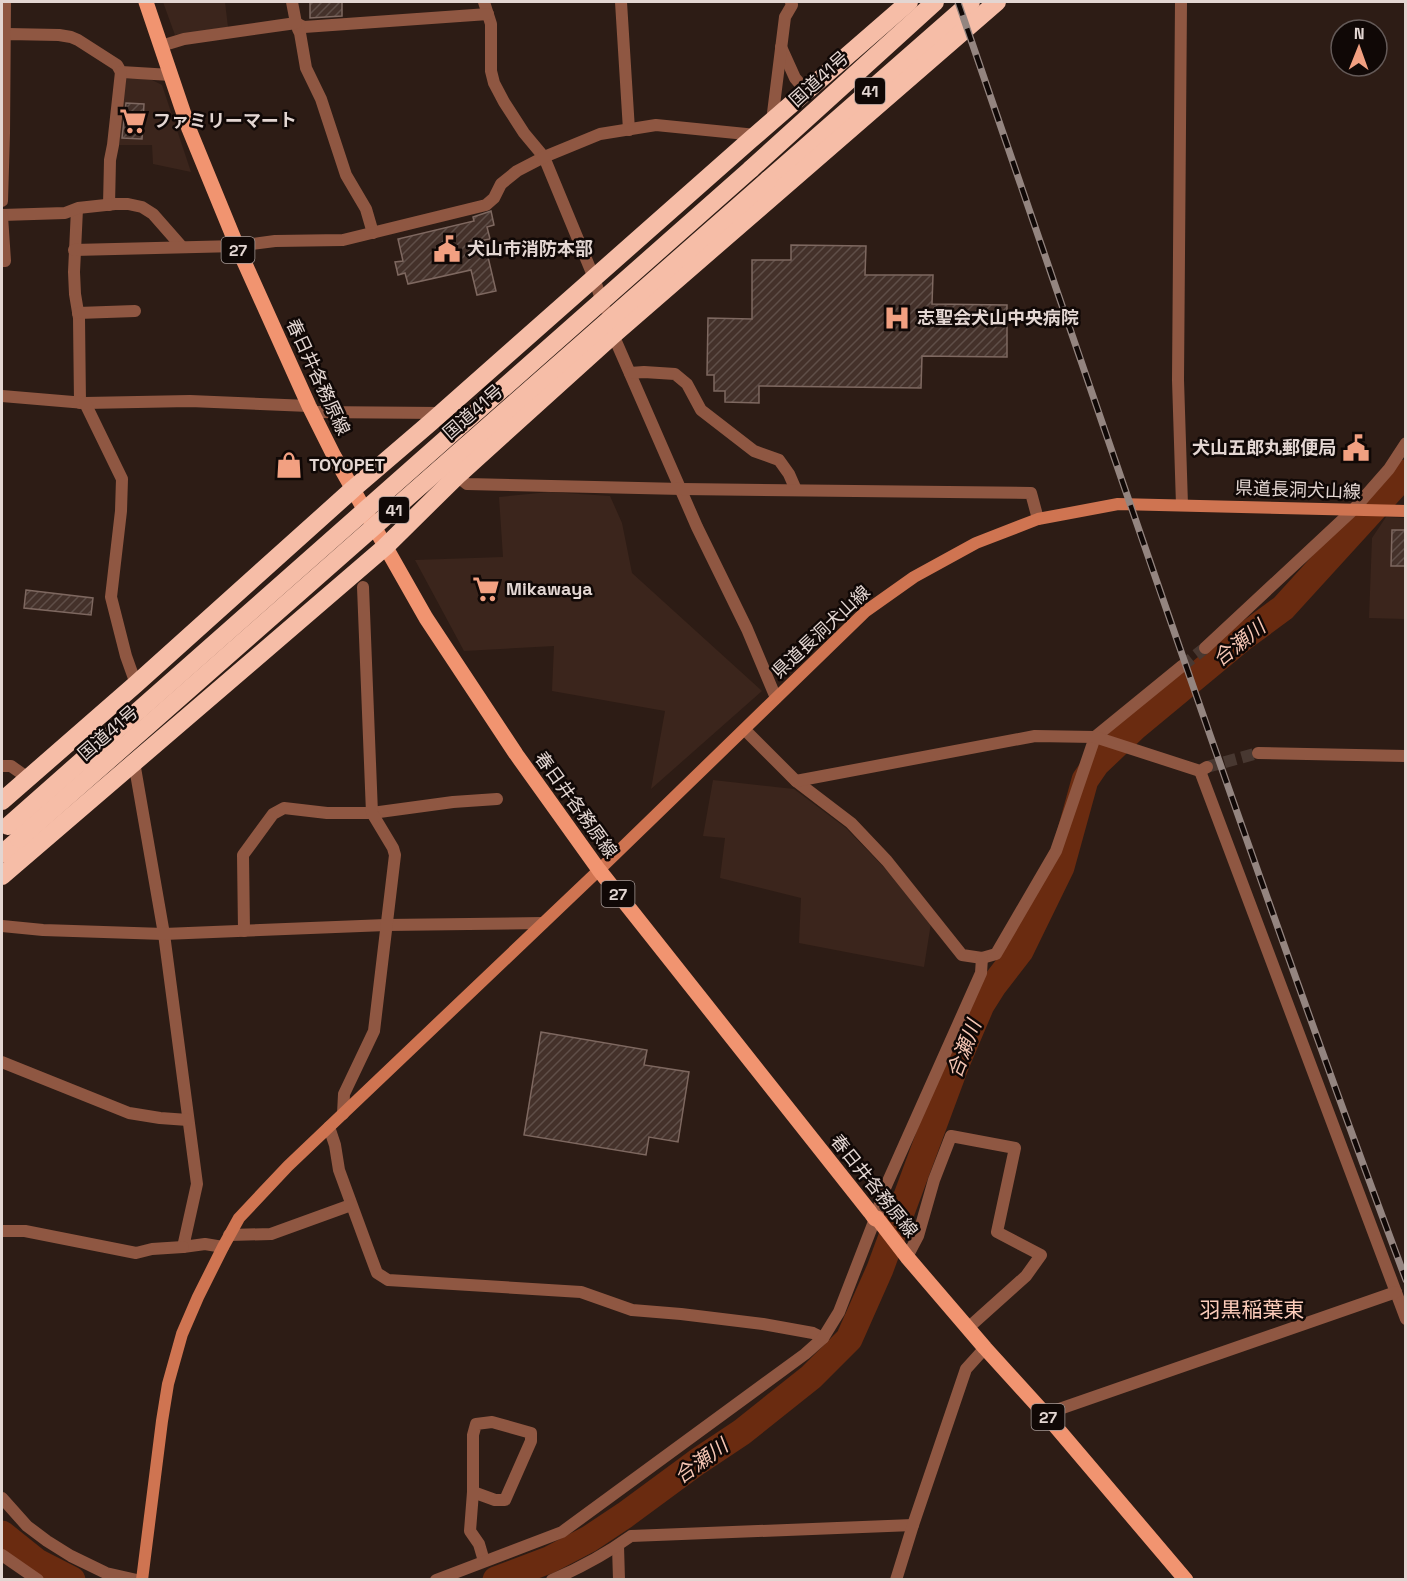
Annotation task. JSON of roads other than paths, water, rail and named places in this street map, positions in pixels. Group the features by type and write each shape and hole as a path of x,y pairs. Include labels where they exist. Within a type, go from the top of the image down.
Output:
{"highway":[{"path":"2,801 353,489 909,2"},
{"name":"国道41号","path":"2,854 10,832 935,2"},
{"name":"国道41号","path":"10,832 768,180 971,2"},
{"path":"2,876 385,547 457,476 613,335 997,2"}],"main road":[{"name":"春日井各務原線","path":"146,2 189,129 237,246 310,409 334,456 426,618 516,754 599,870 907,1257 985,1348 1046,1414 1186,1580"},
{"name":"県道長洞犬山線","path":"142,1580 168,1384 182,1335 198,1297 239,1218 288,1166 745,730 866,611 914,577 976,543 1038,519 1118,504 1404,511"}],"street":[{"path":"2,201 5,2"},
{"path":"292,2 306,68 321,99 346,175 366,208 373,233"},
{"path":"484,2 491,24 491,71 494,83 524,133 544,157 594,278 613,335 697,527 747,629 776,698"},
{"path":"621,2 629,130"},
{"path":"772,121 785,17 791,2"},
{"path":"1181,2 1178,380 1182,505"},
{"path":"161,46 184,39 297,23 304,27 488,14"},
{"path":"3,35 71,37 117,65 121,72 110,160 109,205"},
{"path":"781,46 795,78 806,91"},
{"path":"121,72 171,75"},
{"path":"74,250 237,246 275,241 343,240 486,205 494,198 501,184 509,176 544,157 600,134 656,125 756,135"},
{"path":"2,261 5,261 2,215 65,213 76,209 109,205 128,204 142,207 153,214 182,247"},
{"path":"76,209 75,294 80,318 82,403 122,479 121,510 111,597 126,656 136,684"},
{"path":"78,313 135,311"},
{"path":"630,373 675,374 687,384 701,410 754,451 779,460 796,490"},
{"path":"2,396 82,403 190,400 310,409 441,413"},
{"path":"1205,648 1353,510 1389,469 1406,443"},
{"path":"457,476 467,484 1031,493 1038,519"},
{"path":"343,1114 344,1094 374,1031 395,855 372,813 363,586"},
{"path":"745,730 796,781 851,823 887,861 962,955 982,958 996,954 1056,851 1095,737 1182,666"},
{"path":"796,781 1035,736 1095,737 1204,769 1406,1319"},
{"path":"1258,753 1406,756"},
{"path":"134,762 164,934 197,1184 183,1247"},
{"path":"2,766 11,766 28,778"},
{"path":"244,931 243,855 273,814 284,808 327,813 372,813 453,802 497,799"},
{"path":"2,926 43,930 164,934 386,924 543,923"},
{"path":"436,1580 562,1532 824,1338 838,1312 876,1218 881,1197 981,973 982,958"},
{"path":"2,1062 129,1113 188,1120"},
{"path":"329,1127 339,1170 377,1274 388,1280 581,1292 632,1310 763,1324 813,1333 824,1338"},
{"path":"907,1257 918,1236 934,1180 951,1137 1015,1148 997,1232 1041,1255 1026,1276 968,1328"},
{"path":"229,1235 271,1234 351,1205"},
{"path":"2,1231 25,1231 136,1253 152,1249 205,1244 223,1247"},
{"path":"1046,1414 1396,1292"},
{"path":"896,1580 966,1368 985,1348"},
{"path":"473,1492 495,1500 505,1500 531,1441 531,1433 492,1422 476,1424 473,1435 470,1531 479,1544 484,1562"},
{"path":"2,1498 27,1526 71,1556 106,1573 137,1580"},
{"path":"552,1580 577,1569 631,1536 913,1525"},
{"path":"618,1546 619,1580"},
{"path":"2,1555 38,1580"}],"waterway":[{"name":"合瀬川","path":"496,1580 549,1560 589,1539 625,1515 742,1432 811,1377 849,1339 880,1269 956,1064 981,1005 1020,951 1061,867 1085,780 1096,764 1136,726 1241,639 1283,608 1406,473"},
{"name":"合瀬川","path":"2,1534 37,1562 72,1580"}],"tunnel":[{"path":"1182,666 1205,648"},
{"path":"1207,767 1258,753"}],"railway":[{"path":"958,2 1290,962 1406,1280"}],"place":[{"name":"ファミリーマート","path":"133,121"},
{"name":"犬山市消防本部","path":"447,249"},
{"name":"志聖会犬山中央病院","path":"897,318"},
{"name":"犬山五郎丸郵便局","path":"1356,448"},
{"name":"TOYOPET","path":"289,465"},
{"name":"Mikawaya","path":"486,589"}],"district":[{"name":"羽黒稲葉東","path":"1252,1310"}]}
